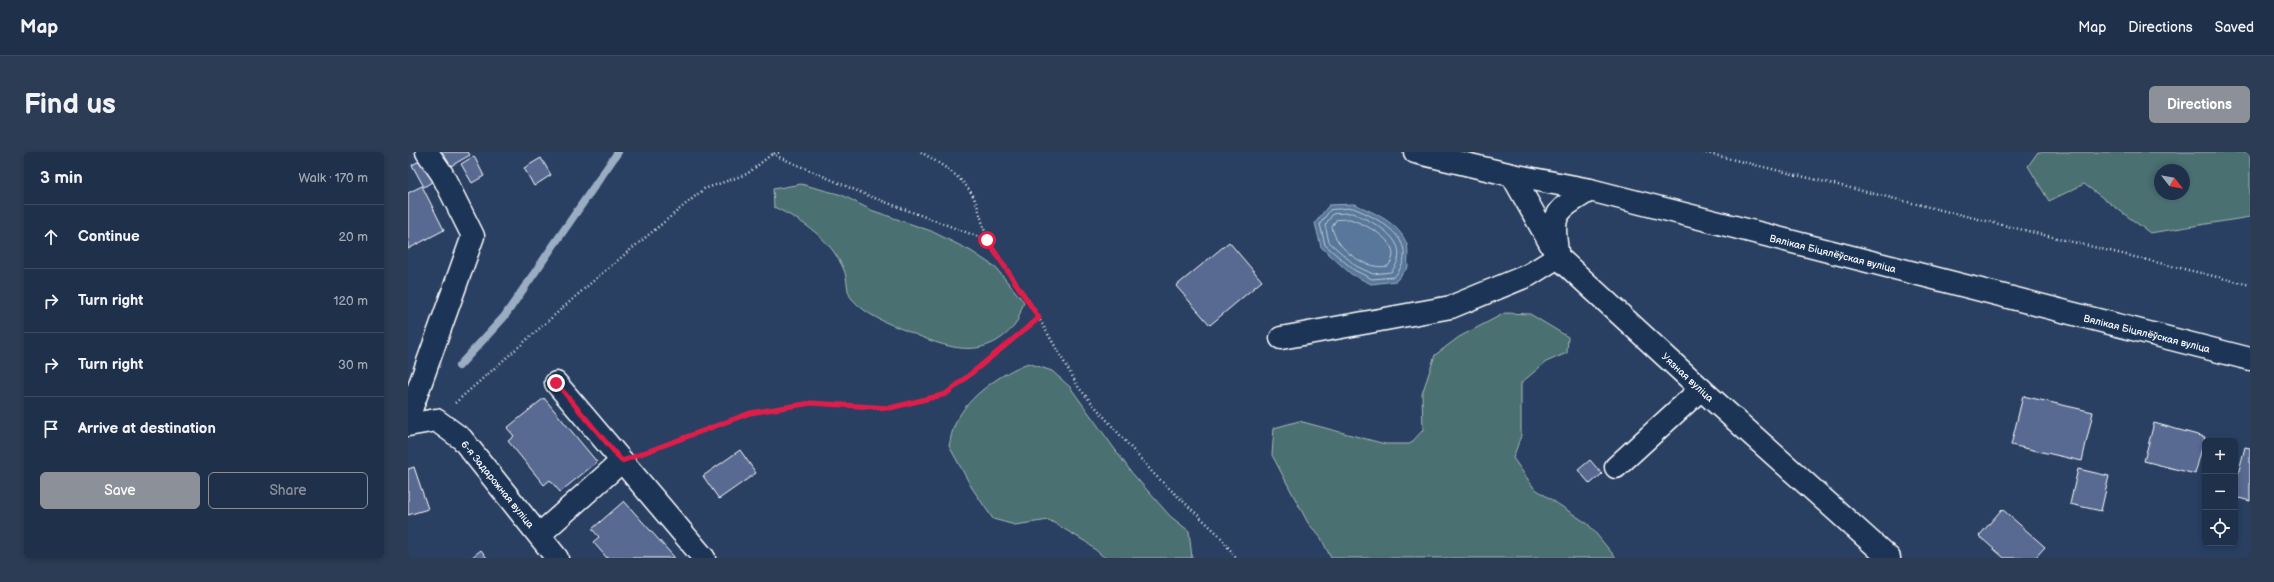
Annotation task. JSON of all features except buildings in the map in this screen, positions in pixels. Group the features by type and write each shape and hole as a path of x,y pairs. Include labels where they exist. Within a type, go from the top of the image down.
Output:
{"street":[{"path":"408,418 473,236 442,174 428,152"},
{"name":"Вялікая Біцялёўская вуліца","path":"1416,152 1512,175 1590,190 2250,359"},
{"name":"Уязная вуліца","path":"1512,175 1558,257 1879,555"},
{"path":"1280,338 1451,306 1529,275 1558,257 1554,227 1561,208 1590,190"},
{"path":"556,383 704,558"},
{"path":"1616,466 1701,389"},
{"path":"408,425 436,420"},
{"name":"6-я Задарожная вуліца","path":"436,420 462,438 557,558"},
{"path":"539,535 622,461"}],"path":[{"path":"436,420 600,276 704,189 747,174 772,154 782,152"},
{"path":"921,152 946,167 967,186 974,198 987,240 1039,318 1079,388 1153,473 1219,535 1236,558"},
{"path":"1702,152 2250,284"},
{"path":"772,154 868,196 987,240"},
{"path":"622,461 750,413 811,403 890,408 946,394 1039,318"}],"green space":[{"path":"2038,152 2250,152 2250,217 2150,233 2084,184 2049,201 2028,166"},
{"path":"801,184 842,195 871,210 931,231 971,251 995,267 1024,302 1015,325 1003,337 990,344 977,348 963,348 949,346 921,337 892,325 864,310 850,296 844,270 832,249 815,232 795,218 774,207 773,189"},
{"path":"1505,313 1530,314 1568,337 1567,353 1546,362 1521,383 1521,436 1513,458 1534,488 1588,524 1616,558 1331,558 1321,538 1308,523 1272,455 1274,428 1299,421 1385,444 1410,444 1423,430 1422,394 1435,355 1459,337"},
{"path":"1028,363 1052,371 1070,387 1132,473 1170,516 1189,531 1192,558 1105,558 1086,542 1049,520 1015,525 993,519 972,488 949,446 951,437 961,412 977,395 997,379"}],"water":[{"path":"1354,204 1385,219 1398,230 1403,237 1408,247 1408,267 1396,281 1371,284 1351,274 1321,247 1315,223 1329,205"}],"waterway":[{"path":"459,366 504,317 618,152"}],"route":[{"path":"556,383 622,461 750,413 811,403 890,408 946,394 1039,318 987,240"}]}
